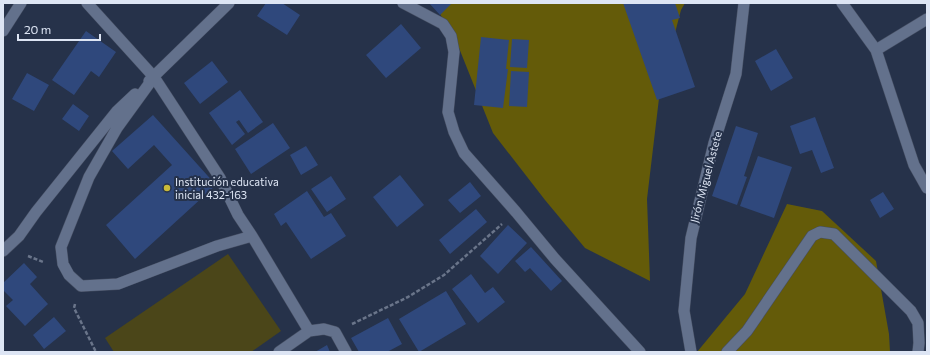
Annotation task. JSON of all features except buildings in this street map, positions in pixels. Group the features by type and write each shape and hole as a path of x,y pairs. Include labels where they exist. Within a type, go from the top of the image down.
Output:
{"street":[{"path":"3,31 21,3"},
{"path":"87,3 154,77 220,178 238,215 309,331"},
{"path":"403,3 443,24 451,36 454,52 448,112 454,132 464,152 555,258 640,352"},
{"name":"Jirón Miguel Astete","path":"691,352 684,311 691,238 714,143 736,74 744,3"},
{"path":"842,3 876,50 914,166 927,188"},
{"path":"3,251 19,236 36,212 117,111 154,77 227,4"},
{"path":"876,50 927,19"},
{"path":"154,77 117,128 89,177 61,247 63,264 69,275 81,286 118,284 216,246 252,236"},
{"path":"728,352 747,331 812,236 820,232 834,234 911,311 918,323 920,343 918,352"},
{"path":"279,352 309,331 324,329 335,332 346,352"}],"path":[{"path":"335,332 408,297 444,275 516,212"},
{"path":"12,243 24,254 41,262 63,264"},
{"path":"81,286 74,308 96,352"}],"shaded area":[{"path":"434,3 685,3 681,10 660,90 647,199 650,281 585,248 545,200 493,133 459,48"},
{"path":"787,204 822,211 876,261 889,334 890,352 697,352 745,294"},
{"path":"228,254 281,331 251,352 114,352 105,338"}],"place":[{"name":"Institución educativa inicial 432-163","path":"167,188"}]}
